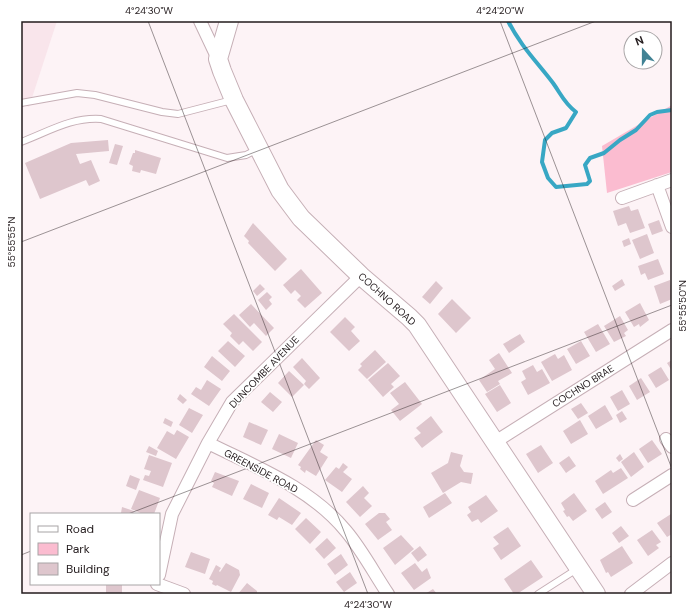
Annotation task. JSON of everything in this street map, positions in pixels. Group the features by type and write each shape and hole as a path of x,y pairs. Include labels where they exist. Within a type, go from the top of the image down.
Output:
{"street":[{"path":"200,21 218,59"},
{"path":"218,59 229,21"},
{"name":"COCHNO ROAD","path":"218,59 234,100 258,150 289,204 361,276 409,317 417,326 596,594"},
{"path":"622,198 672,180"},
{"path":"656,185 672,226"},
{"name":"DUNCOMBE AVENUE","path":"160,570 172,514 208,443 232,402 361,276"},
{"name":"COCHNO BRAE","path":"495,442 672,330"},
{"name":"GREENSIDE ROAD","path":"208,443 286,482 321,506 346,531 388,594"},
{"path":"633,500 672,475"},
{"path":"631,594 672,563"},
{"path":"160,585 184,594"}],"lane":[{"path":"21,103 77,93 95,95 162,112 178,114 234,100"},
{"path":"21,142 70,122 90,118 101,119 227,158 246,155 258,150"},
{"path":"538,594 578,568"}],"shaded area":[{"path":"21,21 57,21 29,107 21,104"}],"green space":[{"path":"672,105 672,172 607,193 602,146"}],"building":[{"path":"108,140 109,151 76,154 80,164 91,160 100,181 89,186 86,180 40,199 25,163 71,143"},
{"path":"115,144 123,146 117,165 109,163"},
{"path":"135,150 161,158 156,174 141,170 140,173 132,171 133,166 129,164"},
{"path":"629,206 631,211 638,209 645,228 630,233 626,223 618,226 613,211"},
{"path":"659,220 663,231 652,235 648,224"},
{"path":"253,223 287,259 275,271 248,243 249,241 244,236"},
{"path":"647,234 654,253 640,259 632,240"},
{"path":"629,238 631,244 624,247 622,241"},
{"path":"658,259 664,274 648,280 645,273 641,275 638,266"},
{"path":"301,269 322,293 305,308 297,300 301,296 295,290 291,294 283,285"},
{"path":"622,279 625,285 615,291 612,286"},
{"path":"670,280 672,299 660,304 654,286"},
{"path":"436,281 443,288 430,304 422,297"},
{"path":"260,284 265,289 257,296 253,291"},
{"path":"267,292 272,297 269,300 272,304 266,310 258,300"},
{"path":"452,299 471,318 456,333 438,314"},
{"path":"640,303 649,320 640,327 639,324 634,327 625,312"},
{"path":"251,304 274,328 266,336 254,323 250,327 239,315"},
{"path":"234,314 262,342 253,351 243,341 239,345 230,336 232,333 223,324"},
{"path":"620,316 628,330 624,333 626,336 614,342 604,326"},
{"path":"345,317 355,327 351,331 360,341 349,351 330,332"},
{"path":"598,324 610,344 596,352 584,332"},
{"path":"520,334 525,342 509,353 503,344"},
{"path":"228,341 245,356 235,367 218,351"},
{"path":"581,341 590,356 576,364 567,349"},
{"path":"375,350 386,362 367,379 358,370 362,366 360,364"},
{"path":"499,353 512,373 498,381 500,384 487,392 479,380 495,369 489,360"},
{"path":"555,354 558,359 564,355 572,370 552,381 541,362"},
{"path":"212,356 230,371 222,381 204,367"},
{"path":"302,358 320,378 309,389 304,384 306,381 293,367"},
{"path":"672,360 672,371 667,363"},
{"path":"388,363 400,376 391,384 394,387 383,397 368,380"},
{"path":"533,365 537,372 542,369 550,383 528,395 521,382 526,379 522,371"},
{"path":"661,367 669,380 656,388 648,375"},
{"path":"289,371 304,385 292,397 278,383"},
{"path":"641,378 650,392 637,400 629,386"},
{"path":"207,380 221,389 209,406 191,394 196,387 201,390"},
{"path":"405,382 422,404 400,421 391,410 399,404 390,393"},
{"path":"500,385 511,403 497,412 485,394"},
{"path":"622,390 630,404 618,411 610,397"},
{"path":"270,392 282,402 273,412 261,402"},
{"path":"180,394 187,400 183,404 177,399"},
{"path":"581,403 588,413 578,419 571,409"},
{"path":"605,405 613,419 596,429 588,416"},
{"path":"189,408 203,415 192,433 179,425"},
{"path":"622,411 627,419 620,423 616,415"},
{"path":"431,416 443,432 422,448 414,438 421,433 416,428"},
{"path":"165,418 173,422 171,427 163,423"},
{"path":"580,420 588,434 571,444 563,431"},
{"path":"249,422 268,430 261,445 243,437"},
{"path":"177,430 189,437 176,459 157,448 167,431 174,435"},
{"path":"279,434 298,443 291,458 272,449"},
{"path":"316,440 324,445 320,452 328,457 316,476 306,470 305,473 298,465"},
{"path":"652,440 662,454 648,463 639,449"},
{"path":"541,445 553,463 538,473 526,454"},
{"path":"149,446 158,451 156,456 146,452"},
{"path":"451,452 463,455 460,466 464,472 473,473 471,484 461,482 443,493 431,473 448,463"},
{"path":"634,452 644,467 631,477 621,462"},
{"path":"620,454 623,459 619,462 616,458"},
{"path":"149,455 172,463 163,487 143,480 145,475 149,476 151,471 144,469"},
{"path":"569,456 576,466 566,473 559,463"},
{"path":"343,463 348,467 343,472 352,479 342,492 325,480 336,467 339,469"},
{"path":"621,468 628,478 603,494 595,481 611,470 613,473"},
{"path":"215,472 239,481 232,496 212,487 214,483 211,481"},
{"path":"130,475 140,479 136,490 126,486"},
{"path":"251,484 269,493 262,508 243,499"},
{"path":"363,486 369,493 364,498 372,506 360,517 346,502"},
{"path":"139,490 160,498 154,513 141,513 131,509"},
{"path":"445,493 452,503 429,518 423,507"},
{"path":"574,493 587,511 573,521 569,516 567,517 563,511 565,510 561,503"},
{"path":"486,495 498,511 481,523 478,519 472,522 467,515 471,512 468,507"},
{"path":"279,498 301,513 292,525 279,517 277,520 268,515"},
{"path":"605,502 612,512 602,519 595,509"},
{"path":"122,507 134,511 133,513 121,513"},
{"path":"379,513 385,513 390,519 386,522 392,530 378,540 365,524"},
{"path":"671,514 672,534 667,537 657,523"},
{"path":"306,518 321,532 310,544 295,529"},
{"path":"621,526 629,536 619,543 612,533"},
{"path":"508,527 521,546 501,560 493,548 499,544 493,537"},
{"path":"652,530 661,542 656,545 659,548 648,556 637,540"},
{"path":"401,535 414,549 395,565 383,548"},
{"path":"327,538 336,548 324,559 315,549"},
{"path":"420,546 427,555 418,562 411,553"},
{"path":"622,546 633,563 611,577 608,572 606,573 600,560"},
{"path":"191,552 210,559 205,574 185,567"},
{"path":"341,554 348,565 335,575 327,564"},
{"path":"531,560 543,577 517,594 514,594 504,579"},
{"path":"226,563 239,570 240,575 231,592 212,584 213,581 209,579 216,565 221,568 219,571 220,572"},
{"path":"415,563 422,572 427,568 431,578 414,590 401,573"},
{"path":"350,572 357,583 344,592 336,582"},
{"path":"247,583 257,591 257,594 238,594"},
{"path":"106,585 122,585 122,594 106,594"},
{"path":"433,589 437,594 425,594"}],"waterway":[{"path":"508,21 523,46 553,83 566,102 576,112 566,128 552,133 545,140 542,162 548,178 556,187 587,184 590,181 585,165 590,158 604,153 620,140 636,130 650,115 657,112 672,110"}]}
